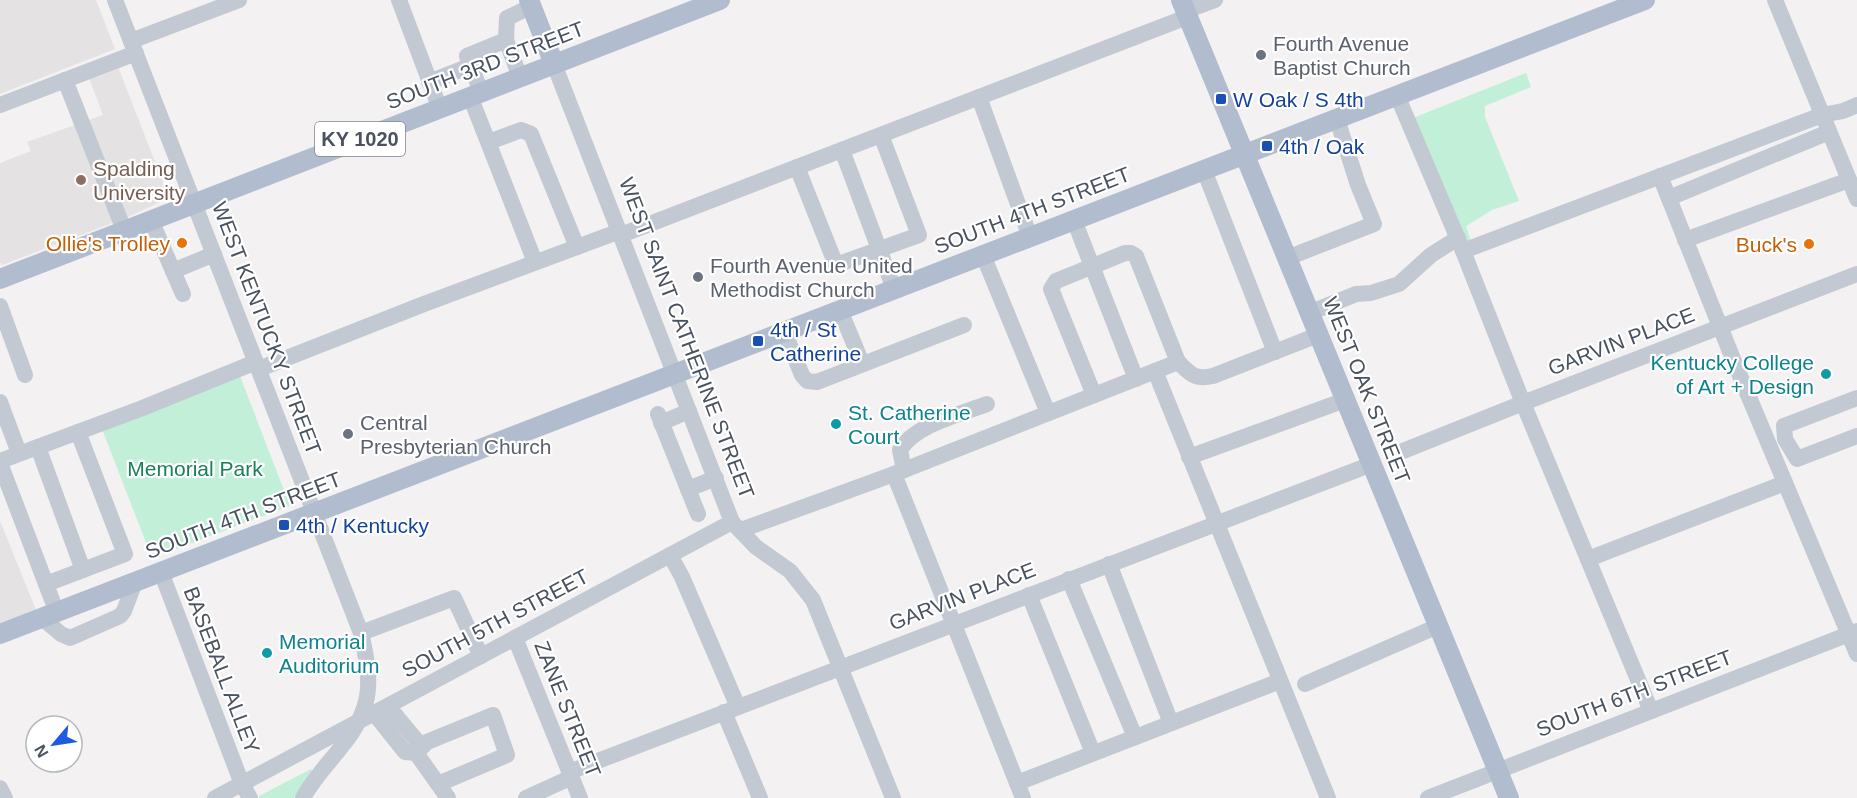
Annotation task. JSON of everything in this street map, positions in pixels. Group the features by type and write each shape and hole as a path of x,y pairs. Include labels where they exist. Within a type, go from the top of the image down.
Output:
{"main road":[{"name":"SOUTH 3RD STREET","path":"0,279 720,0"},
{"name":"SOUTH 4TH STREET","path":"0,634 1645,0"},
{"name":"WEST SAINT CATHERINE STREET","path":"530,3 554,64"},
{"name":"WEST OAK STREET","path":"1195,6 1244,155 1509,798"}],"street":[{"name":"WEST KENTUCKY STREET","path":"115,0 361,633 367,656 369,692 364,714 303,798"},
{"path":"0,105 65,80 239,0"},
{"path":"399,0 440,109"},
{"path":"1775,0 1857,199"},
{"path":"520,77 506,40 507,18 530,3"},
{"path":"135,582 120,616 70,638 61,634 49,615 46,584 0,462 19,453 842,150 979,97 1195,6"},
{"path":"506,40 466,56 489,142 535,262"},
{"name":"WEST SAINT CATHERINE STREET","path":"554,64 736,526 745,538 790,571 806,589 819,613 893,798"},
{"path":"429,82 470,66"},
{"path":"65,80 124,230"},
{"path":"1397,95 1461,245 1523,403 1651,711"},
{"path":"979,97 1030,237"},
{"path":"1309,313 1356,294 1371,293 1399,284 1431,255 1660,176 1822,115 1843,111 1857,105"},
{"path":"1287,258 1374,224 1358,185 1337,119"},
{"path":"489,142 521,130 531,134 577,247"},
{"path":"1669,198 1829,132"},
{"path":"797,167 836,265 919,235 881,135"},
{"path":"842,150 894,289"},
{"path":"1204,170 1275,352"},
{"path":"1660,176 1785,483 1853,633 1857,654"},
{"path":"1685,240 1849,180"},
{"path":"151,220 183,294"},
{"path":"1074,220 1136,379"},
{"path":"1094,395 1051,289 1056,281 1125,253 1136,256 1178,362 1200,379 1318,335"},
{"path":"173,271 214,254"},
{"path":"983,255 1048,413"},
{"name":"GARVIN PLACE","path":"1402,451 1857,274"},
{"path":"0,306 25,375"},
{"path":"840,310 862,363"},
{"path":"784,331 802,375 807,381 817,382 963,325"},
{"name":"SOUTH 5TH STREET","path":"215,798 246,791 357,722 670,555 736,526 899,472 1178,362"},
{"path":"1155,371 1328,798"},
{"path":"1857,398 1784,426 1785,439 1797,459 1857,436"},
{"path":"1189,457 1345,400"},
{"path":"0,402 19,453"},
{"path":"987,404 915,433 905,441 900,450 899,472 954,624 1020,790 1093,753 1280,681"},
{"path":"689,411 659,418 698,514"},
{"path":"46,584 125,554 78,432"},
{"path":"38,447 83,570"},
{"name":"GARVIN PLACE","path":"526,798 570,775 731,709 1372,464"},
{"path":"688,489 716,478"},
{"path":"1588,559 1785,483"},
{"path":"670,555 682,578 731,709 760,798"},
{"path":"1109,564 1171,723"},
{"name":"BASEBALL ALLEY","path":"161,572 246,791"},
{"path":"1069,579 1135,737"},
{"path":"1029,595 1093,753"},
{"path":"361,633 453,598 481,656"},
{"path":"1305,684 1438,626"},
{"name":"SOUTH 6TH STREET","path":"1428,798 1853,633"},
{"name":"ZANE STREET","path":"515,638 580,798"},
{"path":"381,710 417,741 416,753 443,791 507,755 493,716 427,742 416,753"},
{"path":"0,788 5,798"}],"shaded area":[{"path":"0,0 96,0 115,49 0,94"},
{"name":"Spalding University","path":"117,64 169,198 128,217 2,265 0,262 0,163 31,151 27,142 103,115 88,75"},
{"path":"0,521 36,610 0,623"}],"green space":[{"path":"1526,73 1531,87 1485,106 1485,117 1519,201 1492,210 1466,226 1471,241 1465,244 1413,118"},
{"name":"Memorial Park","path":"240,376 290,506 152,558 102,429"},
{"path":"311,769 312,771 294,798 259,798 259,796"}],"place":[{"name":"Fourth Avenue Baptist Church","path":"1261,55"},
{"name":"W Oak / S 4th","path":"1221,99"},
{"name":"4th / Oak","path":"1267,146"},
{"name":"Spalding University","path":"81,180"},
{"name":"Ollie's Trolley","path":"182,243"},
{"name":"Buck's","path":"1809,244"},
{"name":"Fourth Avenue United Methodist Church","path":"698,277"},
{"name":"4th / St Catherine","path":"758,341"},
{"name":"Kentucky College of Art + Design","path":"1826,374"},
{"name":"St. Catherine Court","path":"836,424"},
{"name":"Central Presbyterian Church","path":"348,434"},
{"name":"4th / Kentucky","path":"284,525"},
{"name":"Memorial Auditorium","path":"267,653"}]}
